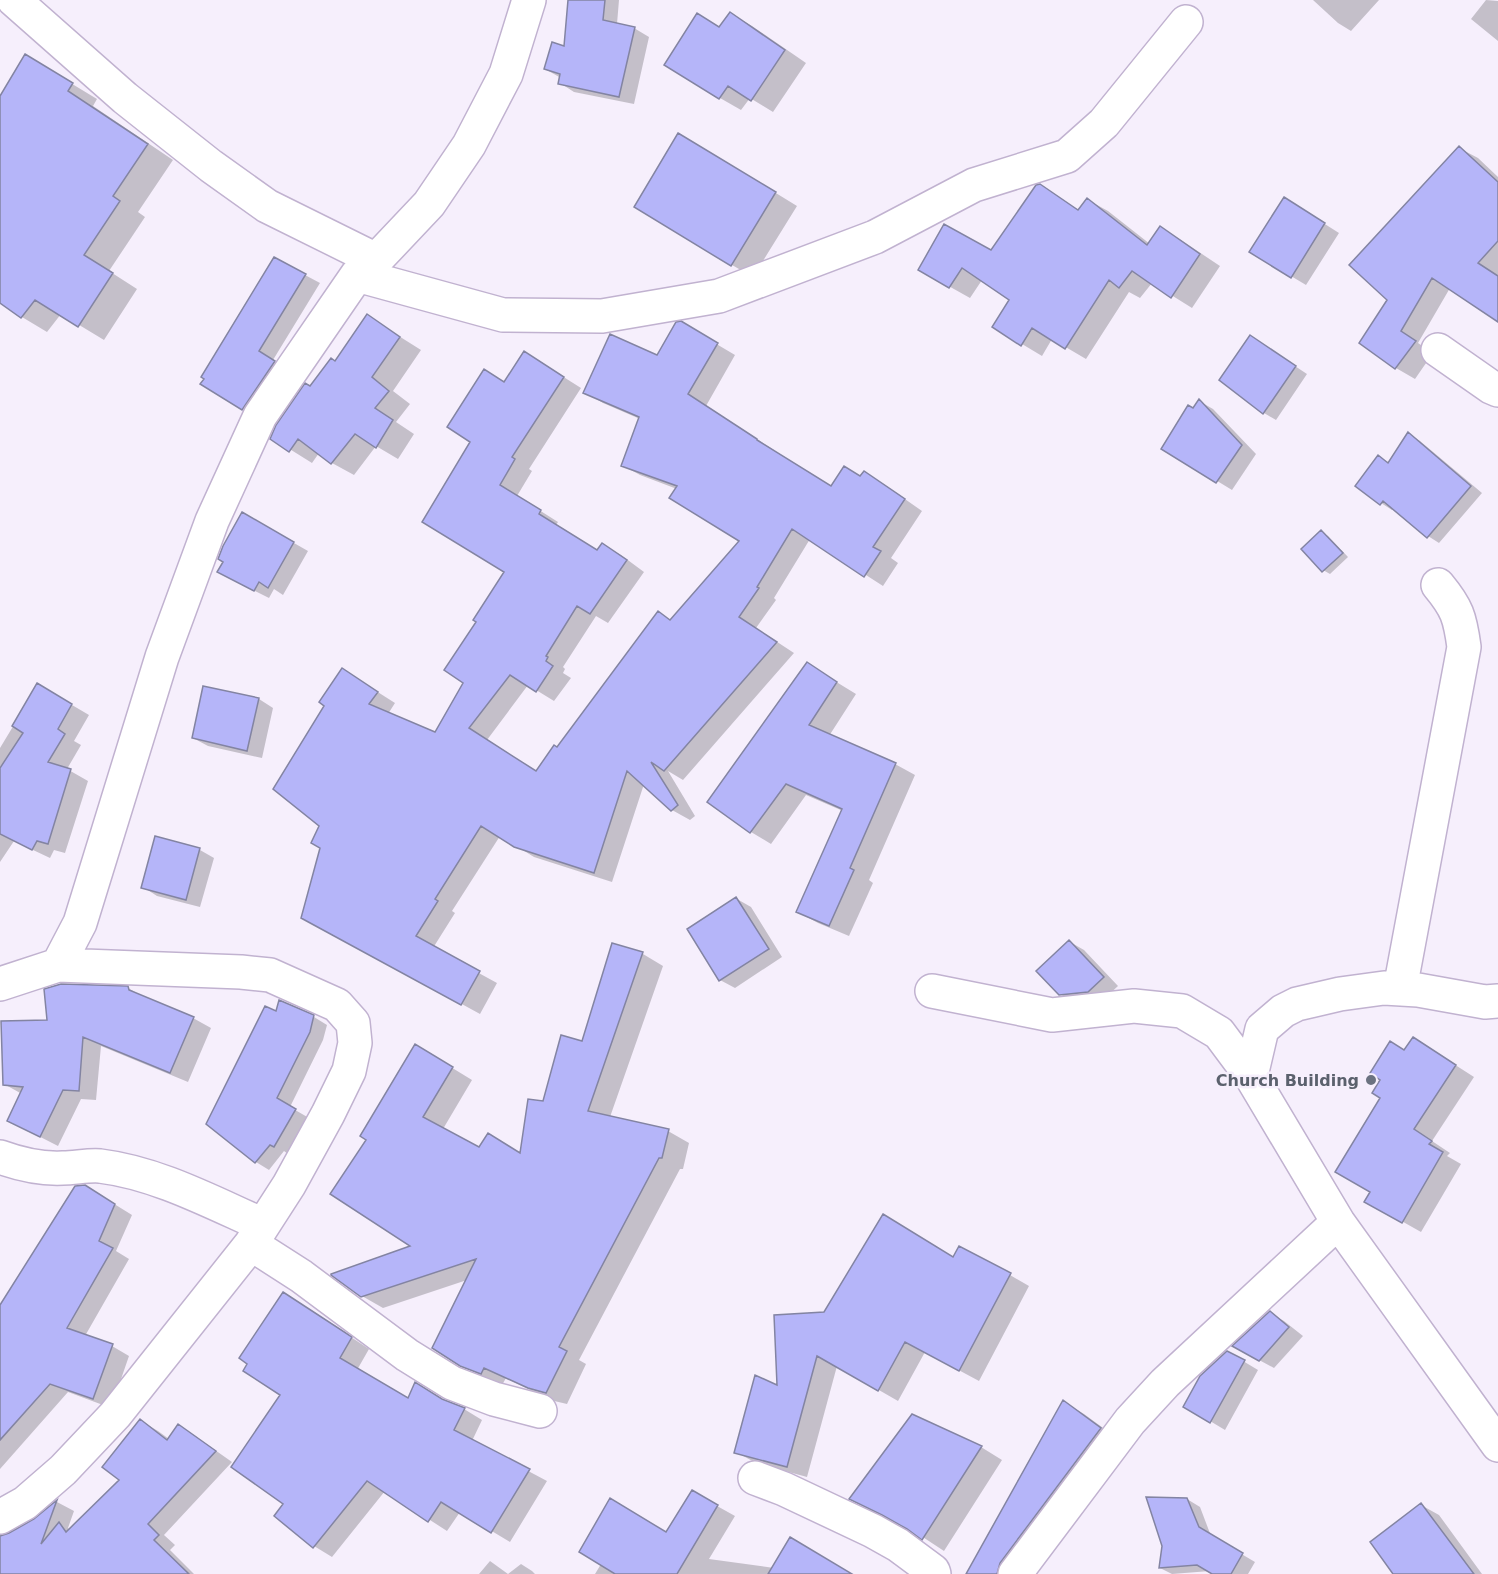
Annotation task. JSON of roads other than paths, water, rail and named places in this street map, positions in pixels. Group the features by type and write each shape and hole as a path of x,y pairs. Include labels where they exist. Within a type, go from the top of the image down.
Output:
{"street":[{"path":"58,965 80,923 162,657 212,520 260,416 367,268 429,204 469,146 506,74 528,0"},
{"path":"11,8 211,166 267,206 367,268 503,315 602,316 719,296 876,237 974,184 1067,156 1104,123 1186,22"},
{"path":"1438,350 1498,390"},
{"path":"1400,989 1464,647 1461,623 1452,602 1438,585"},
{"path":"0,984 58,965 230,971 270,975 337,1005 352,1023 355,1043 349,1071 328,1114 289,1185 257,1235 115,1415 63,1470 25,1503 0,1517"},
{"path":"1251,1076 1262,1029 1282,1011 1297,1004 1340,994 1384,988 1418,990 1485,1002 1498,1001"},
{"path":"932,991 1052,1015 1134,1006 1182,1011 1219,1033 1251,1076 1338,1222 1498,1445"},
{"path":"0,1157 16,1163 38,1166 60,1168 98,1166 143,1174 207,1200 257,1235 301,1276 407,1355 452,1383 494,1399 540,1411"},
{"path":"1014,1574 1130,1420 1165,1383 1338,1222"},
{"path":"755,1478 784,1489 873,1531 898,1545 934,1574"}],"place":[{"name":"Church Building","path":"1371,1080"}]}
